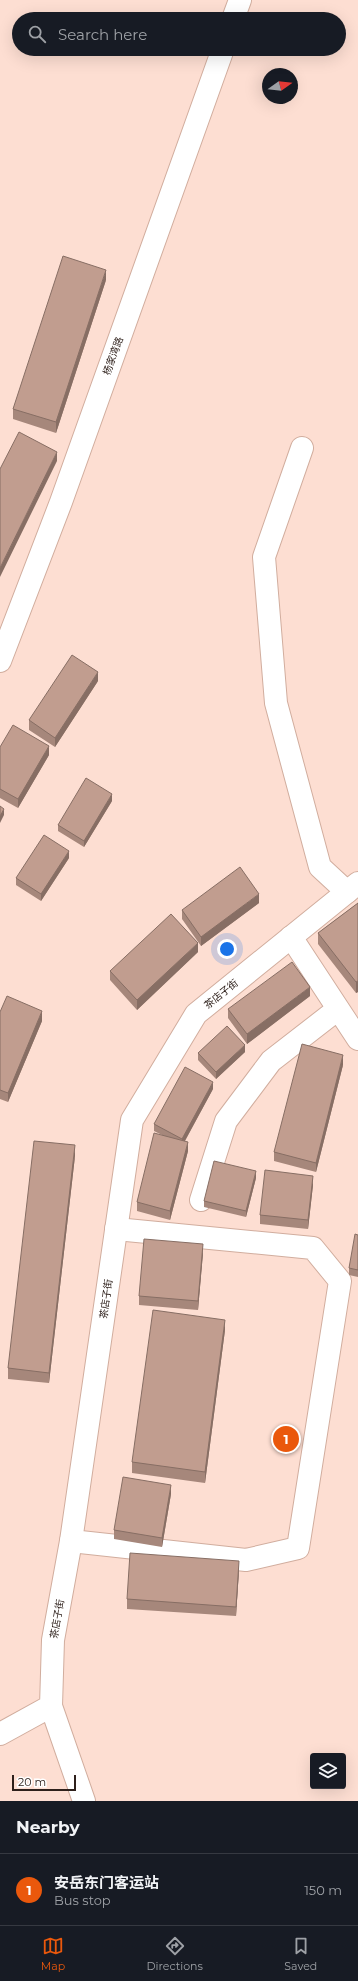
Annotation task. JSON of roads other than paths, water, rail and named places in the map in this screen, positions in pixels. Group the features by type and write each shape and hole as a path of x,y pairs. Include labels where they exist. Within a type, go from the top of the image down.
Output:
{"street":[{"path":"236,12 240,0"},
{"name":"杨家湾路","path":"0,661 64,494 220,56"},
{"path":"302,448 264,556 276,703 320,867 352,888"},
{"name":"茶店子街","path":"84,1801 51,1706 53,1640 71,1541 132,1120 196,1014 352,888"},
{"path":"291,937 358,1039"},
{"path":"201,1200 226,1122 271,1061 338,1009"},
{"path":"71,1541 246,1560 298,1548 340,1281 313,1248 116,1229"},
{"path":"0,1734 51,1706"}],"place":[{"name":"安岳东门客运站","path":"286,1439"}]}
